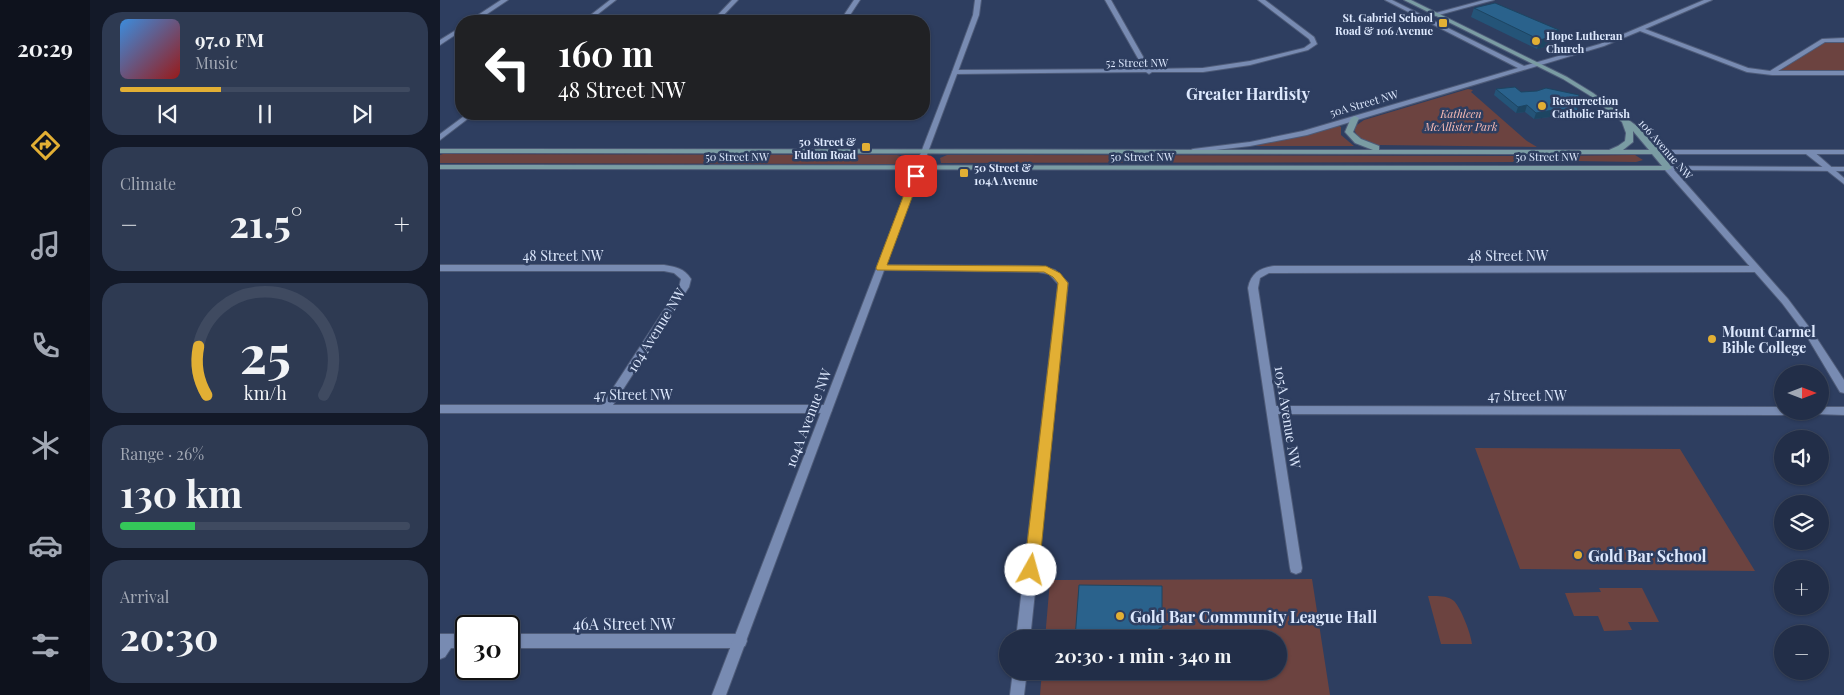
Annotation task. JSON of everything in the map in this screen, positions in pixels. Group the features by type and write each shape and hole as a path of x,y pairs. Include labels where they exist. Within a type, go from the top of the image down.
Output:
{"main road":[{"name":"106 Avenue NW","path":"1407,0 1580,87 1624,118 1656,152 1668,168"},
{"path":"1355,118 1349,129 1352,137 1370,146 1389,151"},
{"path":"1602,152 1621,148 1629,142 1630,133 1624,118"},
{"name":"50 Street NW","path":"440,151 1656,152"},
{"name":"50 Street NW","path":"440,167 1668,168"}],"street":[{"path":"482,15 505,0"},
{"path":"594,15 613,0"},
{"path":"721,15 735,0"},
{"path":"847,15 857,0"},
{"name":"104A Avenue NW","path":"719,695 955,72 976,15 978,0"},
{"path":"1108,0 1149,72"},
{"name":"52 Street NW","path":"955,72 1193,71 1234,66 1306,49 1315,43 1312,38 1261,0"},
{"path":"1388,0 1523,68"},
{"path":"1435,14 1491,0"},
{"name":"50A Street NW","path":"1193,151 1272,140 1355,118 1602,45 1709,0"},
{"path":"1640,29 1738,68 1772,73 1844,73"},
{"path":"440,43 455,33"},
{"path":"1772,73 1824,40 1844,40"},
{"path":"440,138 462,120"},
{"name":"50 Street NW","path":"1656,152 1844,152"},
{"path":"1810,152 1844,182"},
{"name":"50 Street NW","path":"1668,168 1844,169"},
{"name":"106 Avenue NW","path":"1668,168 1785,301 1809,333 1844,389"},
{"name":"48 Street NW","path":"440,268 664,268 676,270 684,274"},
{"path":"881,268 1046,269 1057,275 1063,283 1064,288 1025,630"},
{"name":"48 Street NW","path":"1260,273 1274,269 1757,269"},
{"name":"105A Avenue NW","path":"1260,273 1254,280 1253,288 1296,568"},
{"name":"104 Avenue NW","path":"605,409 684,287 686,279 684,274"},
{"name":"47 Street NW","path":"440,408 827,410"},
{"name":"47 Street NW","path":"1272,410 1774,411"},
{"path":"1829,411 1844,411"},
{"name":"46A Street NW","path":"520,641 740,640"},
{"path":"442,644 455,642"},
{"path":"1017,695 1019,680"}],"green space":[{"path":"1834,38 1844,40 1844,73 1772,73 1824,40"},
{"name":"Kathleen McAllister Park","path":"1468,89 1473,90 1471,92 1527,141 1537,147 1377,145 1362,139 1355,131 1354,127 1364,120"},
{"path":"1338,125 1341,127 1341,135 1354,146 1247,146"},
{"path":"440,155 897,155 904,157 900,162 894,164 440,163"},
{"path":"947,155 1545,157 1524,162 941,163 940,158"},
{"path":"1635,155 1643,160 1636,162 1574,161 1564,160 1559,156"},
{"path":"1475,448 1680,449 1755,571 1520,569"},
{"path":"1312,579 1330,695 1040,695 1041,680 1287,680 1287,630 1046,630 1050,580"},
{"path":"1599,588 1642,588 1659,622 1628,622 1632,630 1604,631 1598,616 1574,616 1565,593 1601,592"},
{"path":"1428,596 1445,597 1454,601 1460,609 1472,644 1441,644"}],"building":[{"path":"1495,3 1559,30 1554,31 1561,34 1540,40 1474,8"},
{"path":"1515,87 1521,92 1537,91 1546,88 1579,95 1578,112 1559,109 1536,113 1527,105 1518,107 1496,89"},
{"name":"Gold Bar Community League Hall","path":"1079,585 1162,586 1162,628 1159,628 1159,630 1076,630"}],"place":[{"name":"St. Gabriel School Road & 106 Avenue","path":"1443,23"},
{"name":"Hope Lutheran Church","path":"1536,41"},
{"name":"Resurrection Catholic Parish","path":"1542,106"},
{"name":"50 Street & Fulton Road","path":"866,147"},
{"name":"50 Street & 104A Avenue","path":"964,173"},
{"name":"Mount Carmel Bible College","path":"1712,339"},
{"name":"Gold Bar School","path":"1578,555"},
{"name":"Gold Bar Community League Hall","path":"1120,616"}],"district":[{"name":"Greater Hardisty","path":"1248,93"}],"route":[{"path":"916,176 881,268 1046,269 1057,275 1063,283 1064,288 1031,570"}]}
